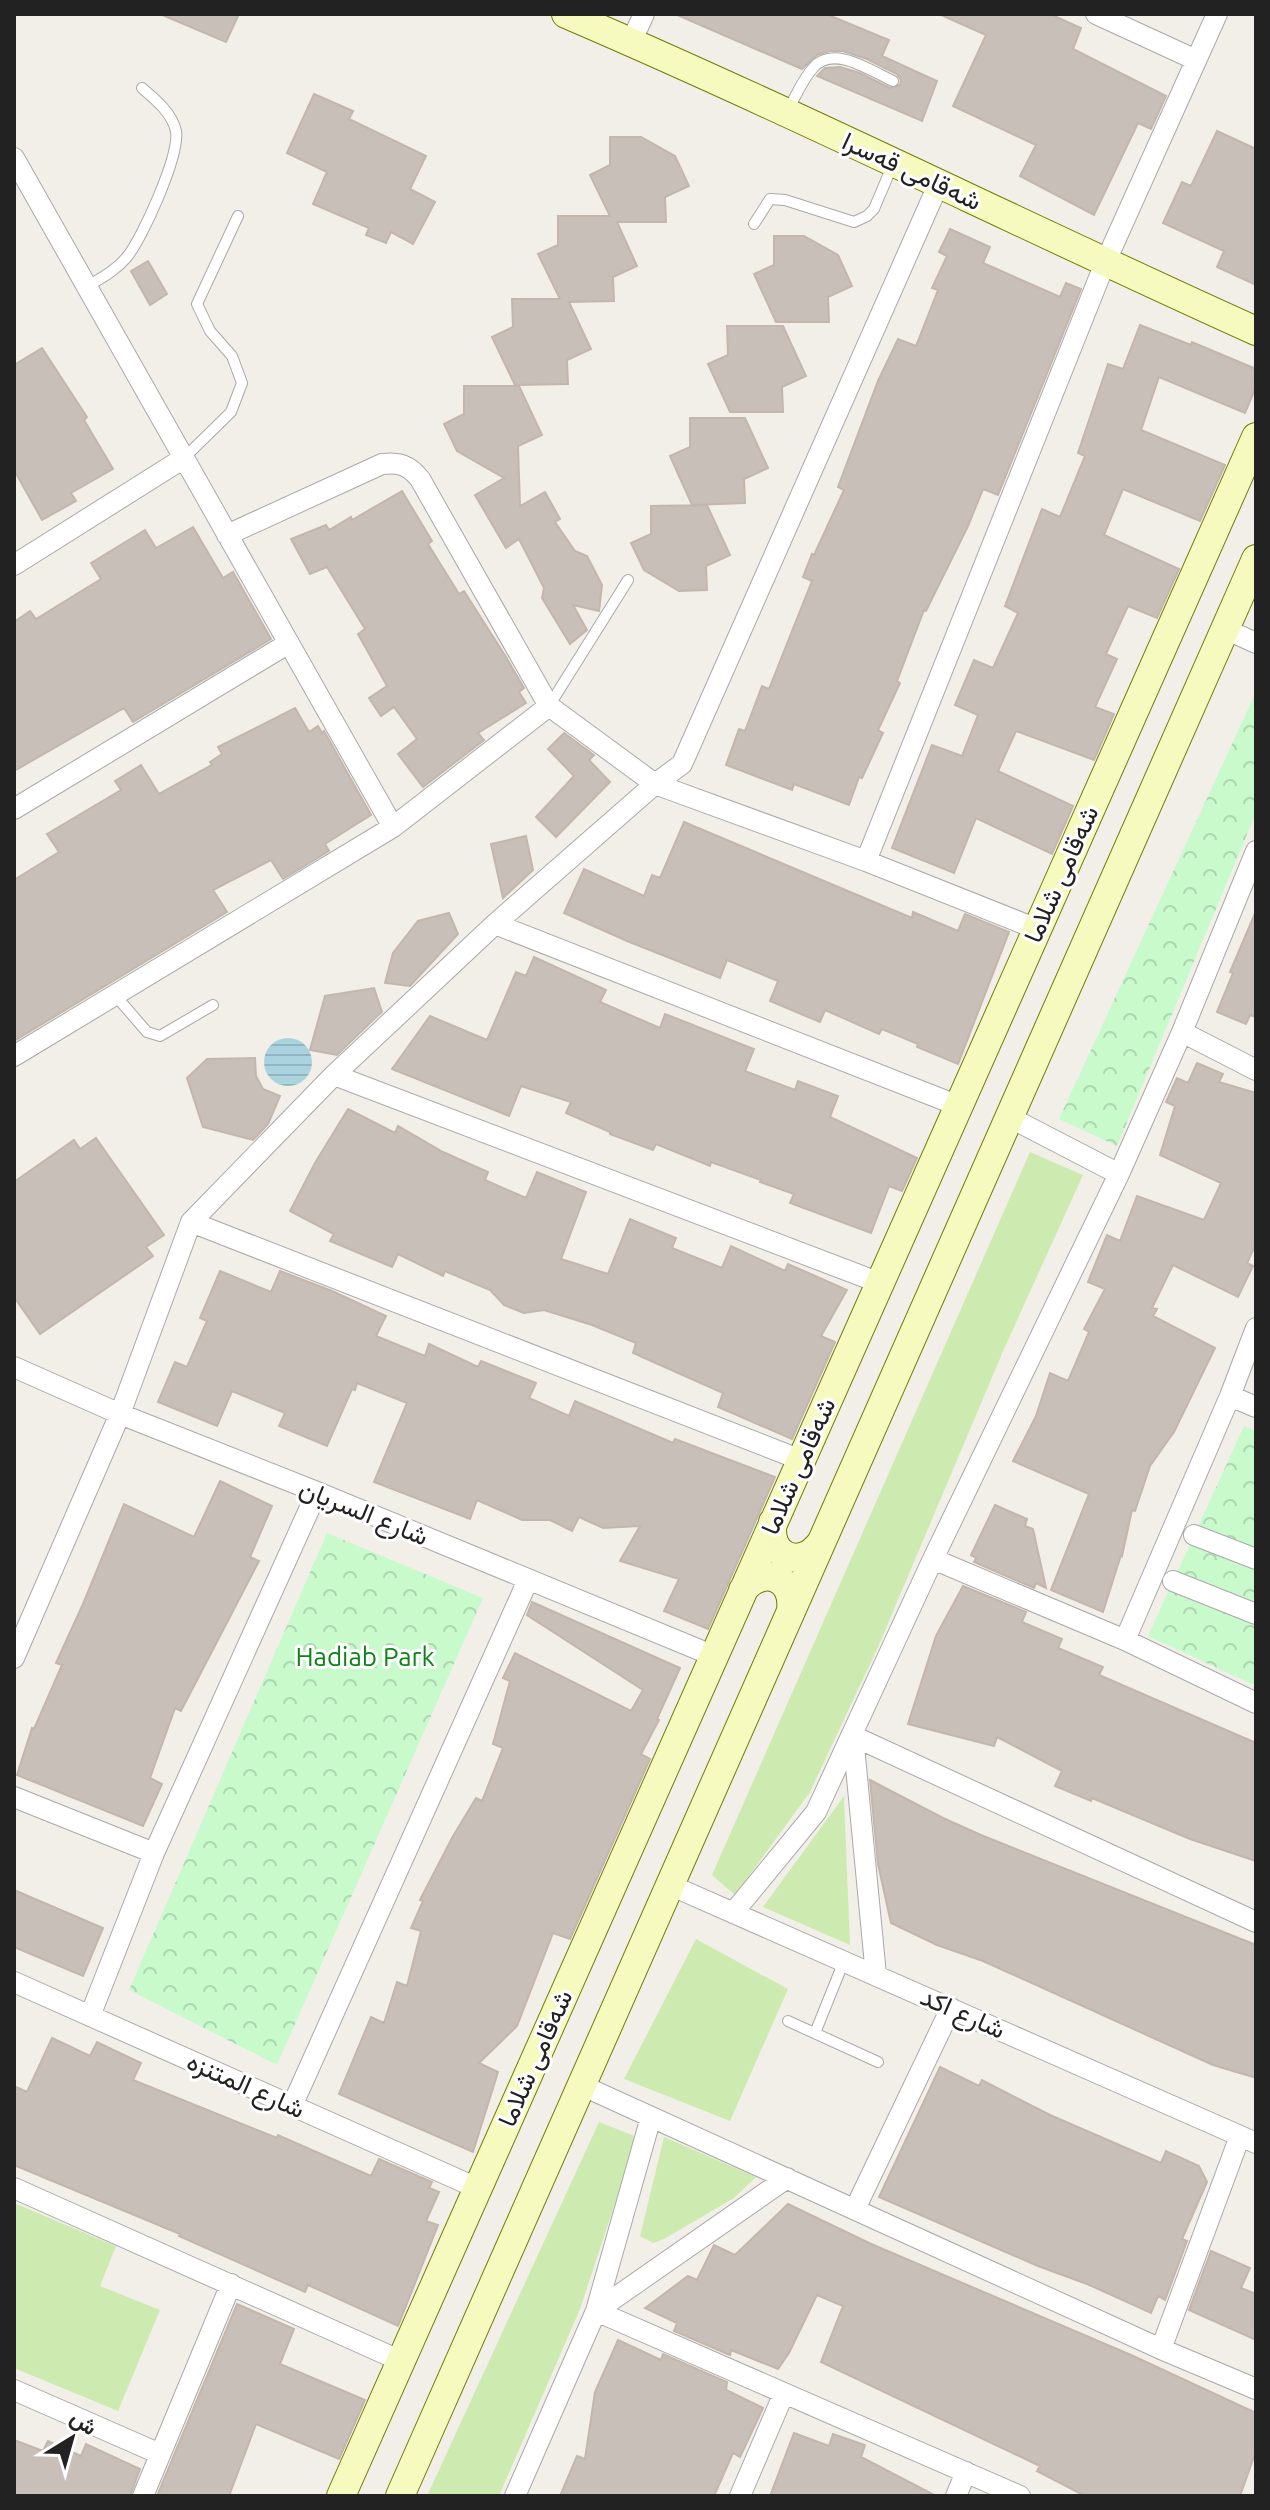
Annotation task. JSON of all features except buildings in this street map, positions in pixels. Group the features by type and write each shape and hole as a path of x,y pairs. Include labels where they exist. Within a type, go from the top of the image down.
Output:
{"main road":[{"name":"شەقامی قەسرا","path":"566,14 1256,331"},
{"name":"شەقامی شلاما","path":"341,2496 1256,437"},
{"name":"شەقامی شلاما","path":"400,2496 1256,559"},
{"path":"773,1522 773,1541 786,1556 805,1557 820,1544"},
{"path":"743,1590 757,1577 776,1578 790,1591 791,1610"}],"street":[{"path":"631,42 644,14"},
{"path":"1096,14 1196,60"},
{"path":"866,861 1105,263 1217,14"},
{"path":"14,158 393,827"},
{"path":"14,1658 120,1414 191,1222 334,1075 495,924 682,764 939,183"},
{"path":"14,565 184,458"},
{"path":"227,535 382,464 403,465 413,470 420,479 549,706 655,784 866,861 1037,929"},
{"path":"1225,629 1256,643"},
{"path":"14,809 289,643"},
{"path":"14,1056 393,827 549,706"},
{"path":"733,1913 816,1812 933,1559 1119,1174 1182,1032 1255,854"},
{"path":"495,924 959,1106"},
{"path":"1182,1032 1256,1070"},
{"path":"334,1075 880,1283"},
{"path":"1009,1117 1119,1174"},
{"path":"191,1222 801,1460"},
{"path":"1125,1640 1256,1328"},
{"name":"شارع السريان","path":"14,1367 120,1414 714,1656"},
{"path":"1230,1396 1256,1407"},
{"path":"90,2016 154,1853 317,1492"},
{"path":"1194,1535 1256,1559"},
{"path":"933,1559 1125,1640 1256,1703"},
{"path":"292,2106 528,1580"},
{"path":"1173,1581 1256,1614"},
{"path":"853,1736 1256,1922"},
{"path":"853,1736 876,1975"},
{"path":"14,1797 154,1853"},
{"name":"شارع اكد","path":"670,1885 1248,2139"},
{"name":"شارع المتنزه","path":"14,1982 477,2188"},
{"path":"855,2209 951,2008"},
{"path":"581,2085 1161,2349 1256,2389"},
{"path":"515,2496 596,2311 651,2117"},
{"path":"1161,2349 1248,2139"},
{"path":"596,2311 787,2178"},
{"path":"14,2188 401,2361"},
{"path":"143,2496 231,2284"},
{"path":"596,2311 1020,2496"},
{"path":"14,2390 160,2454"},
{"path":"740,2496 784,2393"},
{"path":"956,2496 966,2472"}],"lane":[{"path":"786,113 813,68 824,58 841,58 893,81"},
{"path":"88,286 115,270 129,255 140,238 174,158 176,130 160,103 142,88"},
{"path":"754,224 770,199 785,200 854,222 874,209 894,163"},
{"path":"184,458 231,412 242,383 232,356 210,331 197,304 238,216"},
{"path":"549,706 628,580"},
{"path":"115,995 147,1032 160,1036 213,1005"},
{"path":"815,2033 844,1961"},
{"path":"788,2021 878,2062"}],"green space":[{"path":"1256,692 1256,813 1117,1146 1059,1119"},
{"path":"1030,1152 1083,1175 1004,1349 878,1647 810,1792 735,1895 712,1875"},
{"path":"1244,1426 1256,1431 1256,1686 1148,1636"},
{"name":"Hadiab Park","path":"327,1533 483,1598 277,2065 129,1990"},
{"path":"844,1796 850,1945 763,1907"},
{"path":"696,1939 788,1989 730,2121 624,2079"},
{"path":"599,2122 637,2137 580,2309 499,2496 427,2496"},
{"path":"664,2137 756,2177 734,2198 653,2243 640,2236"},
{"path":"14,2203 116,2246 100,2286 160,2310 118,2411 14,2368"}],"water":[{"path":"288,1038 305,1045 312,1062 305,1079 288,1086 271,1079 264,1062 271,1045"}]}
